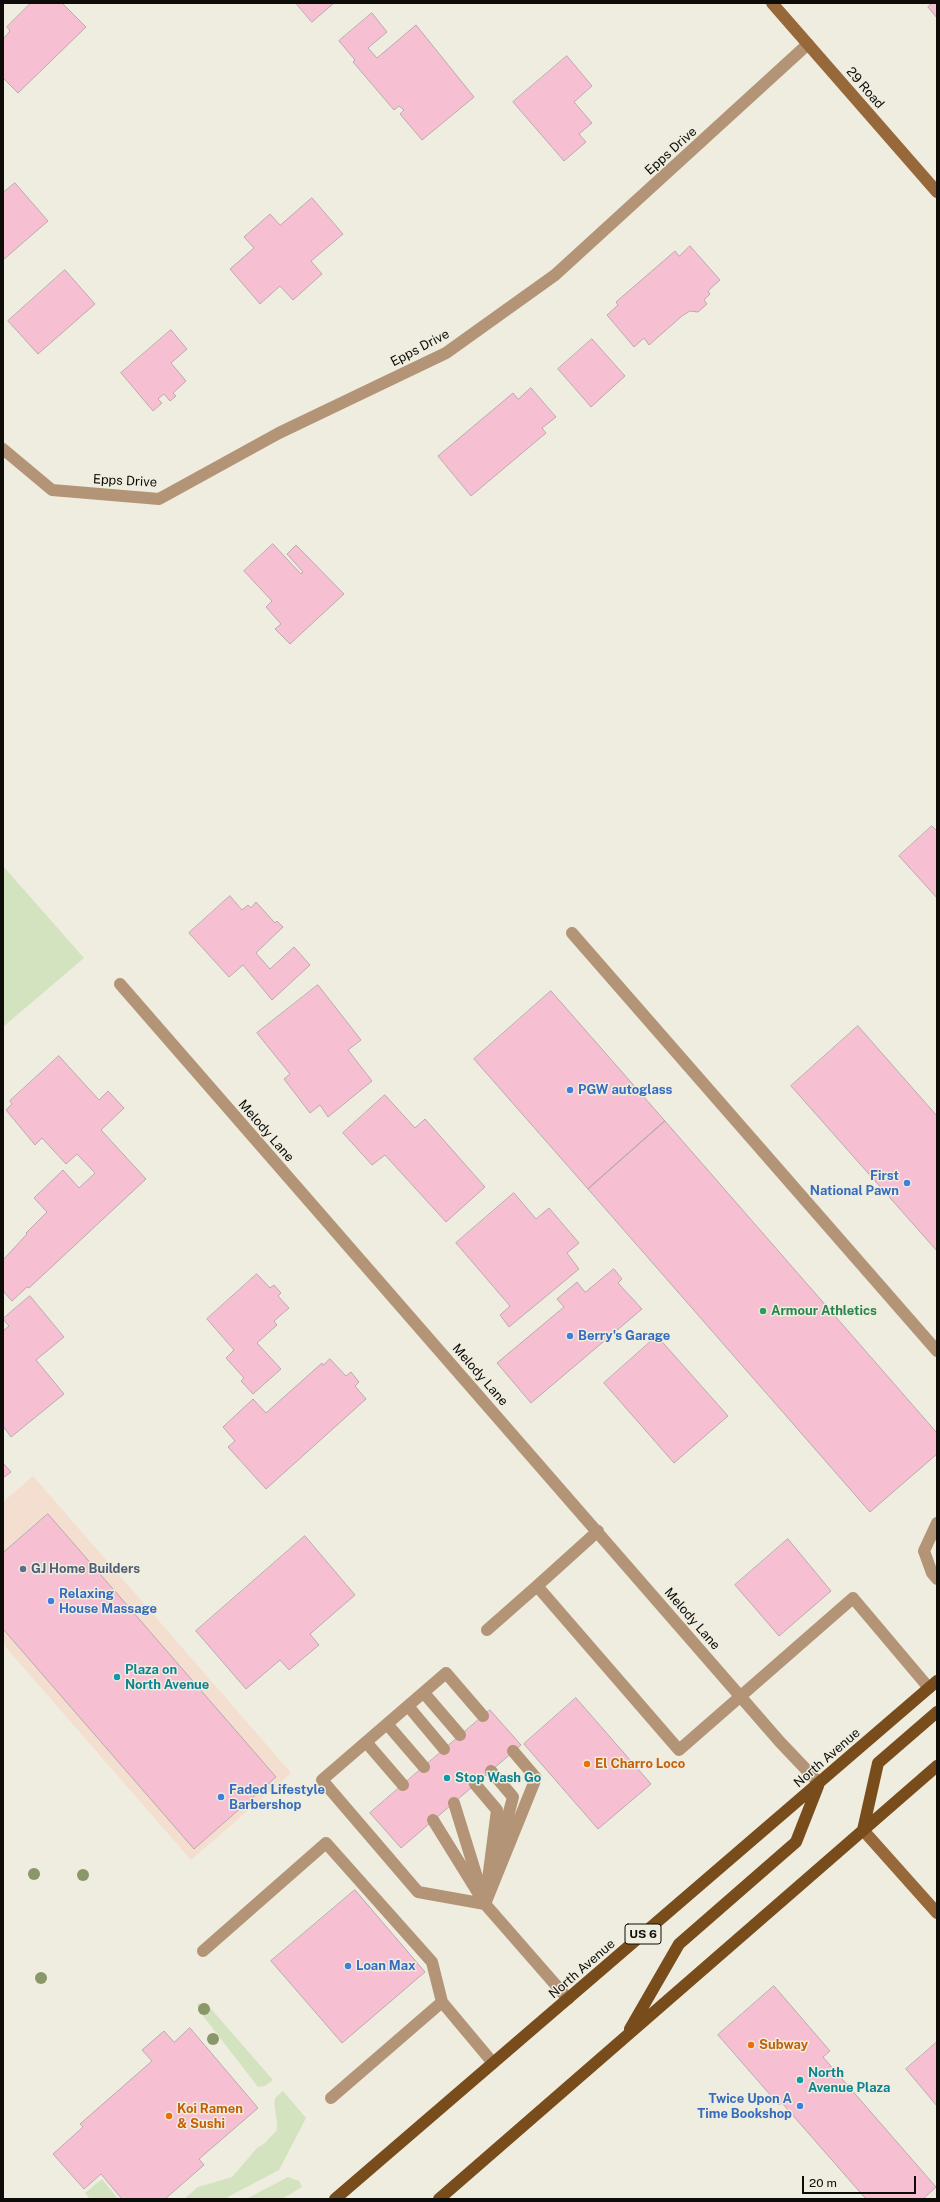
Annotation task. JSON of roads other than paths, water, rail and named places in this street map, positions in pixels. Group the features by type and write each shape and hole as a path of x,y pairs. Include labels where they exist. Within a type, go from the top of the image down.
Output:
{"main road":[{"name":"29 Road","path":"772,3 937,192"},
{"name":"North Avenue","path":"335,2199 933,1684"},
{"path":"863,1830 878,1763 937,1712"},
{"path":"439,2199 937,1766"},
{"path":"626,2037 679,1944 796,1842 819,1783"},
{"path":"863,1830 937,1913"}],"street":[{"name":"Epps Drive","path":"3,449 52,490 159,499 279,433 446,353 555,275 808,44"},
{"path":"572,933 937,1351"},
{"name":"Melody Lane","path":"120,984 741,1697 819,1783"},
{"path":"937,1523 924,1551 932,1573 937,1579"},
{"path":"487,1630 598,1532"},
{"path":"537,1586 680,1750 853,1598 933,1684"},
{"path":"483,1716 446,1673 322,1780 418,1892 485,1904"},
{"path":"424,1693 460,1735"},
{"path":"408,1706 444,1749"},
{"path":"387,1724 424,1767"},
{"path":"366,1742 403,1785"},
{"path":"485,1904 536,1778 513,1751"},
{"path":"485,1904 513,1797 491,1771"},
{"path":"475,1784 497,1810 485,1904"},
{"path":"454,1803 485,1904"},
{"path":"433,1820 485,1904 568,1999"},
{"path":"203,1951 326,1843 432,1962 442,2002 493,2063"},
{"path":"331,2098 442,2002"}],"place":[{"name":"PGW autoglass","path":"570,1090"},
{"name":"First National Pawn","path":"907,1183"},
{"name":"Armour Athletics","path":"763,1311"},
{"name":"Berry's Garage","path":"570,1336"},
{"name":"GJ Home Builders","path":"23,1569"},
{"name":"Relaxing House Massage","path":"51,1601"},
{"name":"Plaza on North Avenue","path":"117,1677"},
{"name":"El Charro Loco","path":"587,1764"},
{"name":"Stop Wash Go","path":"447,1778"},
{"name":"Faded Lifestyle Barbershop","path":"221,1797"},
{"name":"Loan Max","path":"348,1966"},
{"name":"Subway","path":"751,2045"},
{"name":"North Avenue Plaza","path":"800,2080"},
{"name":"Twice Upon A Time Bookshop","path":"800,2106"},
{"name":"Koi Ramen & Sushi","path":"169,2116"}]}
